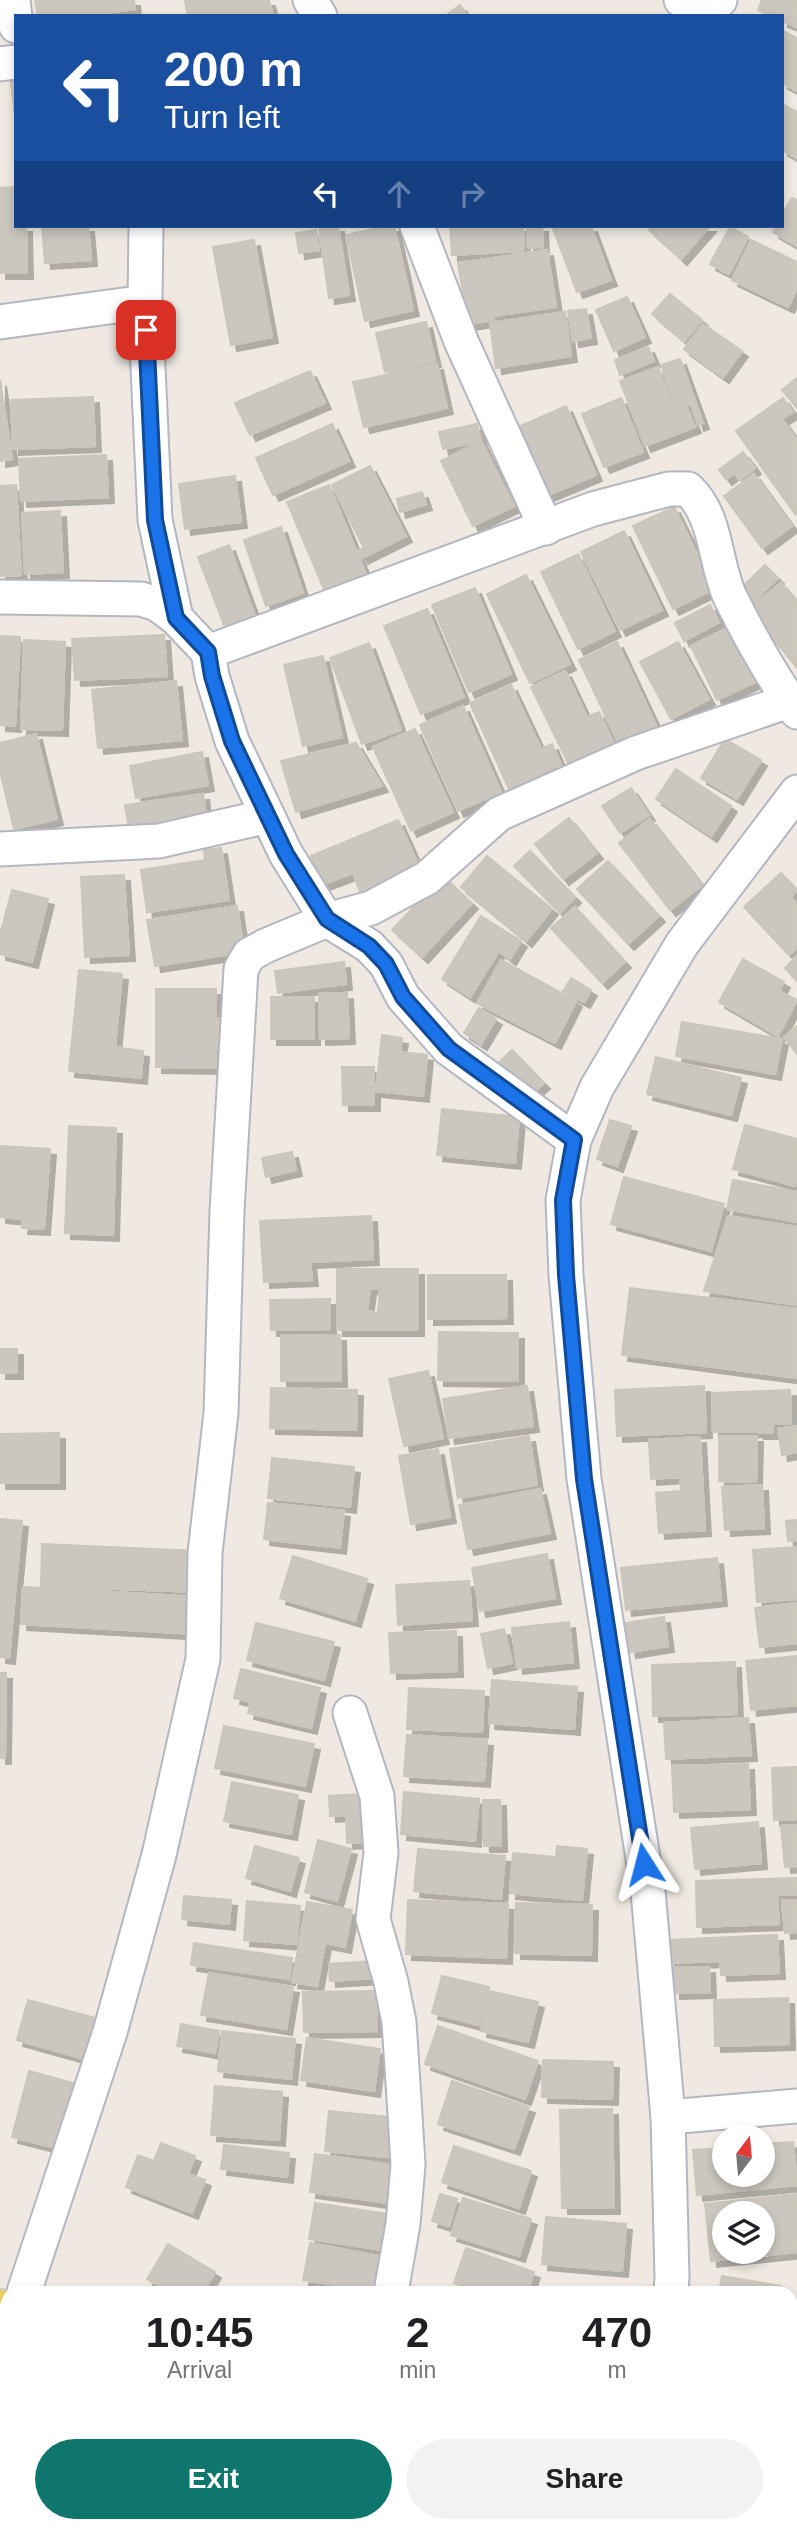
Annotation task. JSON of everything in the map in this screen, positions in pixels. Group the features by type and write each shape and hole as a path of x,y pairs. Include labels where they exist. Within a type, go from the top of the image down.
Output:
{"street":[{"path":"681,0 709,4 720,0"},
{"path":"146,228 145,302 155,520 176,618"},
{"path":"418,228 461,341 546,527"},
{"path":"0,322 145,302"},
{"path":"26,2286 110,2032 159,1855 203,1659 205,1553 221,1413 227,1211 242,969 249,956 265,946 327,919 371,908 427,878 499,814 636,754 793,706 730,597 708,520 699,499 688,489 669,489 593,509 208,652"},
{"path":"0,597 141,599 157,604 176,618 208,652 212,676 232,741 286,854 327,919 369,946 386,964 403,997 449,1049 574,1140"},
{"path":"672,2286 668,2117 648,1891 584,1479 566,1275 563,1200 574,1140 597,1087 682,944 795,803"},
{"path":"0,849 159,841 268,816"},
{"path":"350,1713 377,1796 381,1853 373,1919 398,2022 402,2073 408,2165 403,2224 392,2286"},
{"path":"668,2117 797,2106"}],"building":[{"path":"35,0 134,0 135,9 101,14 38,14"},
{"path":"269,0 272,14 188,14 185,1"},
{"path":"762,0 797,0 797,27 784,22 784,14 766,14 758,10"},
{"path":"460,5 467,14 448,14"},
{"path":"784,32 797,38 797,91 784,84"},
{"path":"10,74 14,74 14,109"},
{"path":"784,105 797,112 797,158 784,151"},
{"path":"14,187 14,228 26,228 27,273 0,273 0,188"},
{"path":"792,198 797,200 797,246 773,232 775,228 784,228 784,212"},
{"path":"42,228 88,228 91,260 45,263"},
{"path":"319,228 338,228 349,295 329,298"},
{"path":"378,228 394,228 413,310 365,321 346,235"},
{"path":"450,228 523,228 524,251 452,255"},
{"path":"527,228 542,228 543,247 528,248"},
{"path":"553,228 592,228 611,280 577,292"},
{"path":"651,228 708,228 681,259 649,230"},
{"path":"729,228 748,237 729,274 710,264"},
{"path":"316,230 319,250 299,253 296,233"},
{"path":"254,240 272,337 231,345 213,247"},
{"path":"751,240 797,262 797,288 788,307 732,280"},
{"path":"547,250 556,307 493,316 494,320 468,324 458,263"},
{"path":"670,294 702,320 684,341 652,314"},
{"path":"627,297 645,337 614,351 596,310"},
{"path":"586,309 591,338 573,341 568,311"},
{"path":"565,312 571,356 496,368 490,323"},
{"path":"426,322 435,361 385,372 376,333"},
{"path":"703,324 742,351 723,377 684,349"},
{"path":"648,347 654,361 620,375 615,360"},
{"path":"680,359 703,423 698,425 691,404 677,409 661,365"},
{"path":"437,364 447,408 364,427 353,382"},
{"path":"658,367 675,412 687,408 695,427 645,446 620,381"},
{"path":"310,371 325,403 250,435 235,403"},
{"path":"797,378 797,408 782,390"},
{"path":"0,380 12,459 0,461"},
{"path":"93,397 95,446 13,449 11,400"},
{"path":"621,398 643,452 604,467 582,414"},
{"path":"783,398 793,412 782,419 797,440 795,514 736,431"},
{"path":"566,406 596,475 548,495 518,427"},
{"path":"332,424 349,461 273,495 256,458"},
{"path":"477,424 481,441 443,449 439,432"},
{"path":"481,441 514,506 473,526 441,461"},
{"path":"743,452 755,468 740,480 734,473 726,479 719,470"},
{"path":"106,455 108,497 21,501 19,459"},
{"path":"370,466 406,536 362,558 358,551 364,548 332,485"},
{"path":"754,474 792,526 762,548 724,496"},
{"path":"235,476 241,522 185,529 179,484"},
{"path":"16,485 21,575 0,576 0,486"},
{"path":"329,485 367,577 326,594 287,502"},
{"path":"422,492 426,504 400,512 397,499"},
{"path":"674,507 714,589 673,609 633,526"},
{"path":"60,511 63,572 25,574 22,513"},
{"path":"281,527 303,593 266,606 244,540"},
{"path":"624,531 662,610 620,630 581,552"},
{"path":"229,545 259,627 229,638 198,557"},
{"path":"578,554 615,631 578,649 541,572"},
{"path":"765,565 778,578 748,607 735,594"},
{"path":"526,575 570,664 530,683 487,594"},
{"path":"781,583 797,601 797,668 749,609"},
{"path":"475,588 511,674 469,692 432,605"},
{"path":"710,605 719,622 684,641 675,623"},
{"path":"427,609 464,697 421,714 384,626"},
{"path":"725,629 740,659 753,653 764,678 717,700 691,646"},
{"path":"164,635 167,676 75,680 72,639"},
{"path":"0,636 20,637 15,726 0,725"},
{"path":"24,640 65,642 62,730 21,729"},
{"path":"617,642 661,736 623,753 579,660"},
{"path":"678,642 709,699 671,719 640,662"},
{"path":"369,643 401,730 362,744 330,658"},
{"path":"323,656 342,737 303,746 284,665"},
{"path":"565,671 587,717 599,712 616,748 571,769 531,687"},
{"path":"176,681 182,740 98,748 92,690"},
{"path":"511,685 541,749 552,744 561,765 509,789 470,703"},
{"path":"463,706 501,792 458,811 420,725"},
{"path":"415,729 453,812 411,831 373,747"},
{"path":"36,734 57,819 14,829 0,771 0,743"},
{"path":"725,739 761,760 737,799 701,778"},
{"path":"356,743 382,786 296,812 281,761"},
{"path":"202,752 208,785 136,798 130,766"},
{"path":"676,769 731,806 711,836 656,799"},
{"path":"631,788 649,815 620,833 602,806"},
{"path":"203,794 207,824 130,835 125,805"},
{"path":"569,818 597,853 563,879 535,844"},
{"path":"650,819 702,885 670,910 619,843"},
{"path":"398,820 417,862 361,895 353,873 321,885 311,856"},
{"path":"221,848 229,900 147,912 141,870 205,860 204,850"},
{"path":"530,851 575,897 560,913 514,866"},
{"path":"487,856 552,909 526,941 461,887"},
{"path":"608,861 659,916 628,944 577,889"},
{"path":"781,873 797,890 790,897 797,904 797,947 789,955 744,907"},
{"path":"124,875 129,955 85,957 81,877"},
{"path":"443,876 472,903 422,957 392,930"},
{"path":"12,890 48,899 32,962 0,954 0,935"},
{"path":"237,906 244,952 155,966 147,920"},
{"path":"575,907 625,962 602,983 551,928"},
{"path":"481,916 521,941 510,959 499,951 470,997 442,979"},
{"path":"797,956 797,981 785,968"},
{"path":"743,959 784,982 779,991 797,1000 778,1036 719,1002"},
{"path":"501,960 576,1001 555,1043 477,1003"},
{"path":"344,962 346,984 278,993 275,971"},
{"path":"79,970 122,974 115,1047 143,1051 141,1078 69,1071"},
{"path":"571,978 591,990 584,1002 563,991"},
{"path":"156,989 216,989 216,1018 230,1018 230,1050 216,1050 216,1068 156,1067"},
{"path":"347,993 349,1038 320,1039 319,994"},
{"path":"271,997 314,997 314,1039 271,1039"},
{"path":"479,1008 496,1019 481,1044 464,1033"},
{"path":"682,1022 782,1039 775,1074 676,1056"},
{"path":"797,1026 797,1054 784,1037"},
{"path":"382,1035 402,1038 400,1052 427,1055 423,1096 376,1091"},
{"path":"512,1050 544,1083 527,1098 496,1065"},
{"path":"656,1057 741,1078 731,1115 647,1094"},
{"path":"342,1067 374,1067 374,1105 343,1105"},
{"path":"442,1109 519,1117 515,1163 437,1155"},
{"path":"610,1120 631,1126 617,1166 597,1159"},
{"path":"745,1125 797,1139 795,1186 733,1169"},
{"path":"69,1126 116,1128 113,1235 65,1233"},
{"path":"1,1146 50,1149 44,1229 22,1228 23,1219 0,1217"},
{"path":"292,1152 296,1170 266,1177 262,1158"},
{"path":"624,1177 724,1204 711,1251 611,1224"},
{"path":"733,1180 797,1192 797,1222 727,1209"},
{"path":"371,1216 373,1259 310,1262 312,1280 264,1282 260,1221"},
{"path":"728,1216 797,1227 797,1305 704,1291"},
{"path":"337,1269 418,1269 418,1330 337,1330","holes":["370,1288 380,1289 378,1313 367,1311"]},
{"path":"428,1275 506,1275 507,1318 428,1319"},
{"path":"630,1288 797,1309 797,1378 622,1355"},
{"path":"330,1299 330,1329 271,1330 270,1300"},
{"path":"439,1332 518,1333 518,1381 438,1380"},
{"path":"281,1335 340,1335 341,1381 281,1381"},
{"path":"0,1349 17,1349 17,1373 0,1373"},
{"path":"428,1371 443,1438 404,1446 389,1379"},
{"path":"527,1386 533,1426 449,1438 443,1399"},
{"path":"704,1386 706,1432 617,1436 615,1390"},
{"path":"271,1388 357,1390 356,1430 270,1428"},
{"path":"790,1390 791,1423 773,1424 773,1433 713,1432 712,1393"},
{"path":"797,1426 797,1452 782,1455 778,1429"},
{"path":"59,1433 59,1483 0,1483 0,1434"},
{"path":"529,1436 537,1485 458,1498 450,1449"},
{"path":"719,1436 757,1436 756,1482 719,1481"},
{"path":"700,1437 705,1530 659,1533 656,1493 681,1491 680,1477 651,1479 649,1440"},
{"path":"438,1449 450,1517 411,1524 399,1456"},
{"path":"272,1458 354,1467 350,1507 268,1498"},
{"path":"762,1485 764,1528 725,1530 722,1487"},
{"path":"540,1489 550,1533 468,1549 459,1505"},
{"path":"268,1503 344,1511 340,1548 264,1539"},
{"path":"0,1519 22,1521 9,1658 0,1657"},
{"path":"797,1520 797,1540 788,1541 786,1521"},
{"path":"42,1544 198,1551 197,1592 41,1586"},
{"path":"797,1547 797,1599 757,1602 753,1550"},
{"path":"547,1554 555,1598 480,1611 472,1568"},
{"path":"293,1556 367,1579 355,1621 280,1598"},
{"path":"717,1558 721,1600 626,1610 621,1568"},
{"path":"469,1581 472,1620 398,1625 396,1585"},
{"path":"23,1587 199,1597 197,1634 21,1624"},
{"path":"797,1603 797,1643 760,1647 755,1608"},
{"path":"664,1617 668,1646 630,1652 626,1623"},
{"path":"569,1622 573,1662 517,1668 512,1628"},
{"path":"256,1623 334,1642 324,1680 247,1660"},
{"path":"504,1629 512,1663 488,1668 481,1634"},
{"path":"456,1631 457,1671 391,1673 389,1633"},
{"path":"797,1656 797,1705 751,1710 746,1661"},
{"path":"735,1662 737,1714 653,1716 652,1665"},
{"path":"241,1669 320,1688 311,1728 248,1713 251,1702 234,1698"},
{"path":"0,1673 6,1673 5,1758 0,1758"},
{"path":"492,1680 577,1687 574,1729 489,1723"},
{"path":"409,1688 484,1691 482,1732 407,1729"},
{"path":"748,1718 751,1755 666,1759 664,1723"},
{"path":"224,1726 314,1744 305,1786 215,1768"},
{"path":"407,1735 487,1740 484,1781 404,1776"},
{"path":"748,1764 750,1809 674,1812 672,1766"},
{"path":"797,1767 797,1819 774,1820 772,1768"},
{"path":"232,1782 298,1795 291,1834 224,1821"},
{"path":"404,1792 479,1799 475,1841 401,1834"},
{"path":"360,1794 362,1842 347,1843 346,1815 330,1816 329,1796"},
{"path":"483,1800 500,1800 501,1846 484,1846"},
{"path":"758,1822 761,1863 695,1869 691,1828"},
{"path":"797,1825 797,1866 785,1867 781,1826"},
{"path":"318,1840 351,1849 337,1901 305,1892"},
{"path":"255,1846 299,1858 290,1891 246,1878"},
{"path":"557,1846 587,1849 582,1900 510,1893 513,1853 556,1857"},
{"path":"418,1849 505,1856 501,1899 414,1891"},
{"path":"797,1878 797,1895 777,1895 779,1924 697,1927 696,1881"},
{"path":"184,1896 231,1900 229,1924 182,1919"},
{"path":"408,1900 508,1904 506,1958 406,1954"},
{"path":"797,1900 797,1932 785,1933 782,1901"},
{"path":"247,1901 300,1906 296,1944 244,1940"},
{"path":"307,1902 352,1910 345,1947 325,1943 317,1986 292,1982"},
{"path":"516,1903 592,1905 591,1955 515,1953"},
{"path":"777,1935 779,1973 721,1975 720,1961 669,1963 668,1940"},
{"path":"194,1943 292,1958 289,1979 191,1965"},
{"path":"375,1961 376,1978 330,1981 329,1964"},
{"path":"709,1967 710,1992 674,1993 673,1968"},
{"path":"209,1973 293,1987 286,2029 201,2015"},
{"path":"442,1976 489,1987 479,2025 432,2013"},
{"path":"376,1991 377,2031 304,2032 303,1992"},
{"path":"490,1991 538,2002 528,2042 481,2031"},
{"path":"788,1998 789,2044 715,2046 714,2000"},
{"path":"28,2000 103,2020 92,2061 17,2040"},
{"path":"181,2024 219,2031 215,2053 177,2046"},
{"path":"438,2026 538,2061 525,2099 425,2064"},
{"path":"222,2031 295,2039 291,2079 218,2071"},
{"path":"307,2038 380,2049 374,2091 301,2080"},
{"path":"543,2060 613,2062 612,2099 542,2097"},
{"path":"29,2071 73,2083 56,2148 12,2137"},
{"path":"452,2081 529,2107 514,2149 438,2124"},
{"path":"215,2086 282,2092 279,2140 211,2135"},
{"path":"612,2109 614,2208 562,2208 560,2110"},
{"path":"329,2111 399,2118 396,2158 325,2151"},
{"path":"793,2142 797,2185 775,2187 775,2143"},
{"path":"161,2143 195,2156 188,2174 205,2180 192,2213 126,2187 138,2155 154,2161"},
{"path":"224,2145 289,2153 287,2177 221,2169"},
{"path":"454,2146 531,2171 519,2208 442,2182"},
{"path":"712,2149 712,2188 767,2188 697,2195 693,2150"},
{"path":"315,2154 394,2165 389,2203 310,2192"},
{"path":"440,2194 457,2199 449,2226 432,2221"},
{"path":"796,2194 797,2252 775,2254 775,2201 732,2201"},
{"path":"463,2198 531,2219 519,2256 451,2235"},
{"path":"315,2203 395,2215 390,2251 309,2239"},
{"path":"712,2203 712,2261 705,2204"},
{"path":"546,2217 626,2224 622,2271 542,2264"},
{"path":"310,2243 389,2258 384,2286 343,2286 303,2280"},
{"path":"168,2244 215,2272 207,2286 160,2286 147,2279"},
{"path":"466,2248 534,2272 529,2286 463,2286 454,2283"},
{"path":"722,2276 781,2286 720,2286"}],"route":[{"path":"146,330 155,520 176,618 208,652 212,676 232,741 286,854 327,919 369,946 386,964 403,997 449,1049 574,1140 563,1200 566,1275 584,1479 644,1864"}]}
